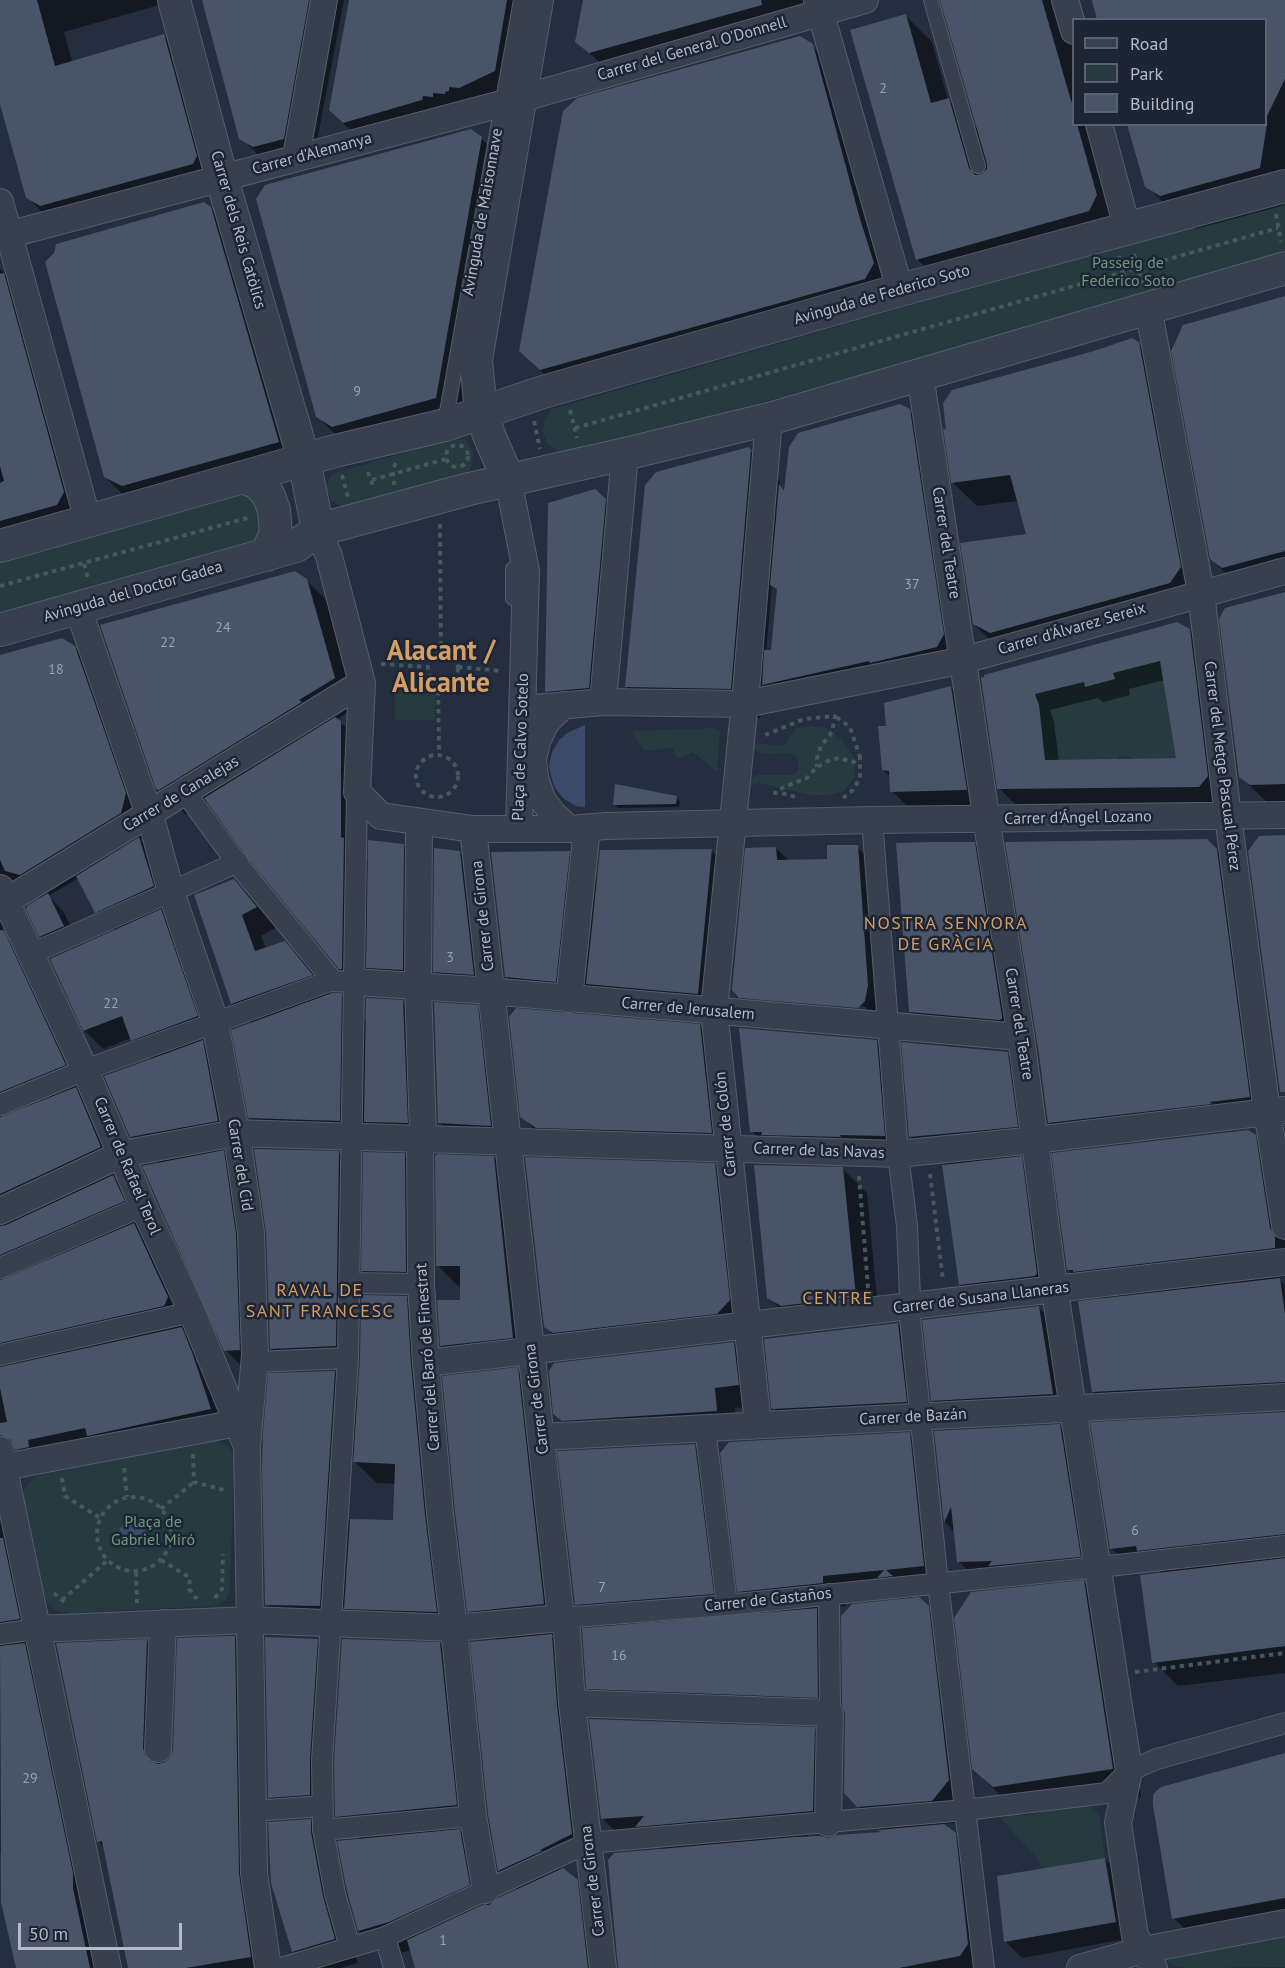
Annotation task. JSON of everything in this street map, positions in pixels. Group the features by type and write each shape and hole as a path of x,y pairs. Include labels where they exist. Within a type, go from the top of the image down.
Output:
{"street":[{"name":"Carrer dels Reis Catòlics","path":"174,0 222,179 304,460"},
{"path":"296,157 324,0"},
{"name":"Avinguda de Maisonnave","path":"485,422 476,360 511,101 537,0"},
{"name":"Carrer del General O'Donnell","path":"511,101 818,7 865,0"},
{"path":"1065,0 1072,24"},
{"path":"818,7 900,290"},
{"name":"Carrer d'Alemanya","path":"5,235 511,101"},
{"path":"1099,126 1121,237"},
{"name":"Avinguda de Federico Soto","path":"485,422 543,392 900,290 1121,237 1279,188"},
{"path":"0,202 5,235 88,521"},
{"path":"316,520 626,454 769,419 920,374 1142,301 1284,259"},
{"name":"Carrer del Metge Pascual Pérez","path":"1142,301 1201,593 1228,816 1277,1111 1285,1226"},
{"name":"Carrer del Teatre","path":"920,374 1021,1037 1055,1289 1129,1771"},
{"path":"744,704 769,419"},
{"path":"0,546 304,460 444,435 485,422"},
{"name":"Plaça de Calvo Sotelo","path":"357,792 381,816 473,829 519,828 526,571 508,479 485,422"},
{"path":"603,702 626,454"},
{"path":"304,460 316,520 370,674 357,792 342,982 351,1137 348,1358 322,1760 323,1830 335,1894 350,1947"},
{"path":"244,477 257,483 268,494 274,510 276,533 266,555"},
{"name":"Avinguda del Doctor Gadea","path":"0,630 296,546 316,520"},
{"name":"Carrer d'Álvarez Sereix","path":"523,709 603,702 744,704 963,660 1285,571"},
{"name":"Carrer del Cid","path":"78,608 148,814 171,892 215,1023 251,1233 255,1362 247,1447"},
{"name":"Carrer de Canalejas","path":"2,898 185,792 370,674"},
{"name":"Carrer de Colón","path":"744,704 714,1010 758,1425"},
{"path":"564,705 547,721 537,741 533,760 535,778 542,798 554,814 578,829 569,999"},
{"path":"185,792 330,977 342,982"},
{"name":"Carrer d'Ángel Lozano","path":"519,828 578,829 872,820 1285,815"},
{"path":"872,820 897,1140"},
{"name":"Carrer del Baró de Finestrat","path":"419,823 418,987 423,1133 420,1139 421,1284 440,1514 473,1816 486,1890"},
{"name":"Carrer de Girona","path":"473,829 561,1618 567,1631 603,1968"},
{"path":"31,954 238,862"},
{"name":"Carrer de Rafael Terol","path":"2,898 85,1070 143,1206 192,1312 247,1447"},
{"path":"0,1105 85,1070 215,1023 342,982"},
{"name":"Carrer de Jerusalem","path":"342,982 714,1010 1021,1037"},
{"name":"Carrer de las Navas","path":"0,1211 122,1154 235,1133 898,1154 1277,1111"},
{"path":"899,1162 907,1226 910,1298"},
{"path":"0,1268 143,1206"},
{"name":"Carrer de Susana Llaneras","path":"426,1363 1285,1262"},
{"path":"349,1283 421,1284"},
{"path":"0,1355 192,1312"},
{"path":"910,1318 938,1583 984,1968"},
{"path":"255,1362 348,1358"},
{"name":"Carrer de Bazán","path":"541,1437 1285,1397"},
{"path":"108,1968 2,1458 237,1423"},
{"path":"705,1428 727,1605"},
{"path":"247,1447 254,1873 268,1968"},
{"name":"Carrer de Castaños","path":"250,1620 454,1628 727,1605 1098,1568 1285,1546"},
{"path":"828,1822 829,1594"},
{"path":"0,1634 36,1629 250,1620"},
{"path":"158,1749 162,1623"},
{"path":"573,1703 830,1713"},
{"path":"281,1968 385,1937 588,1843 965,1810 1107,1793 1129,1771 1157,1759 1285,1723"},
{"path":"1129,1771 1118,1823 1135,1936 1148,1959"},
{"path":"253,1811 322,1806"},
{"path":"323,1830 473,1816"},
{"path":"1080,1968 1148,1959 1285,1923"},
{"path":"385,1937 394,1968"}],"lane":[{"name":"Avinguda de Maisonnave","path":"444,435 511,101 521,0"},
{"path":"932,0 978,166"},
{"path":"513,569 514,648 524,674"}],"path":[{"path":"1279,188 1278,228 1284,259"},
{"path":"575,429 1278,228"},
{"path":"1121,237 1138,268 1142,301"},
{"path":"1121,237 1123,272 1142,301"},
{"path":"569,404 579,444"},
{"path":"535,417 533,423 540,449 546,453"},
{"path":"444,435 485,422"},
{"path":"527,424 533,423"},
{"path":"453,446 458,446 466,452 466,462 462,466 450,465 446,459 448,449 453,446"},
{"path":"393,488 393,469 399,458"},
{"path":"372,480 446,459"},
{"path":"360,474 369,471 375,491 368,494 382,491"},
{"path":"316,520 358,497 348,499 345,489 343,479 352,476"},
{"path":"0,586 274,510"},
{"path":"440,524 441,653"},
{"path":"441,653 454,658 458,672 452,680 438,682 431,676 428,667 432,658 441,653"},
{"path":"370,674 428,667"},
{"path":"458,667 524,674"},
{"path":"438,682 439,754"},
{"path":"765,735 804,719 835,716 850,727 860,757 860,778 853,790 841,800"},
{"path":"816,768 821,746 832,732 835,716"},
{"path":"439,754 452,760 459,772 459,778 453,791 440,797 433,797 421,790 416,777 420,763 431,755 439,754"},
{"path":"796,797 775,793 807,778 816,768 831,760 839,758 854,762 860,757"},
{"path":"930,1173 943,1282"},
{"path":"859,1174 868,1291"},
{"path":"193,1454 194,1482"},
{"path":"124,1467 128,1497"},
{"path":"63,1479 65,1496 100,1518"},
{"path":"194,1482 224,1490"},
{"path":"161,1509 194,1482"},
{"path":"128,1497 146,1499 161,1509 170,1525 171,1534 170,1544 161,1560 154,1566 136,1572 119,1569 107,1561 96,1539 100,1518 111,1504 128,1497"},
{"path":"161,1560 189,1578 191,1594 203,1601 213,1600 219,1594"},
{"path":"62,1600 107,1561"},
{"path":"136,1572 137,1607"},
{"path":"1134,1672 1285,1653"}],"green space":[{"name":"Passeig de Federico Soto","path":"1285,197 1285,255 572,455 547,443 543,431 545,419 552,409"},
{"path":"455,438 465,439 473,451 469,471 344,507 332,501 327,493 327,483 332,474"},
{"path":"247,489 260,493 261,543 0,617 0,559"},
{"path":"1153,659 1165,666 1179,758 1118,756 1117,759 1045,760 1044,756 1023,744 1043,740 1034,691 1055,685 1057,689 1084,682 1086,687 1114,679 1113,673 1139,666"},
{"path":"407,680 424,681 435,688 435,720 395,720 395,693"},
{"path":"812,726 826,728 842,740 854,757 855,777 844,791 828,795 811,795 760,783 745,787 746,782 757,775 795,775 799,769 797,758 789,753 764,754 755,750 752,744 787,745 789,737 797,728"},
{"path":"713,728 720,731 717,772 693,752 678,758 672,748 644,751 631,731"},
{"name":"Plaça de Gabriel Miró","path":"215,1440 228,1445 234,1455 230,1590 226,1600 215,1606 69,1613 55,1610 49,1605 43,1596 23,1497 24,1490 32,1480 38,1476"},
{"path":"1087,1805 1099,1815 1105,1858 1041,1869 1038,1859 1000,1818"},
{"path":"1285,1938 1285,1967 1189,1968 1173,1966 1163,1957"}],"water":[{"path":"585,725 585,807 576,806 564,799 555,788 549,765 552,752 559,740 569,732"},
{"path":"133,1520 143,1524 147,1534 143,1544 133,1548 123,1544 119,1534 123,1524"}],"building":[{"path":"0,0 37,0 55,66 164,34 197,156 193,164 40,206 26,198 0,104"},
{"path":"202,0 309,0 284,139 253,147 239,139"},
{"path":"349,0 507,0 495,71 459,88 449,87 449,91 445,94 433,93 433,97 423,96 422,100 343,123 329,110"},
{"path":"583,0 761,0 762,5 589,53 575,42"},
{"path":"940,0 1042,0 1072,104 1072,126 1078,126 1097,195 1089,211 916,260 850,30 906,14 931,103 949,98 969,168 975,175 981,174 987,169"},
{"path":"1092,0 1285,0 1285,79 1267,116 1267,18 1096,18"},
{"path":"800,36 813,44 874,263 865,279 540,370 519,351 563,111 577,98"},
{"path":"1128,126 1267,126 1260,168 1160,196 1145,187"},
{"path":"471,129 482,137 436,398 332,427 316,417 256,199 265,185"},
{"path":"204,202 211,207 279,442 122,486 104,477 45,262 54,253 56,244"},
{"path":"4,273 64,492 57,505 0,521 0,483 4,481 0,466 0,274"},
{"path":"1285,296 1285,551 1222,568 1210,559 1171,351 1183,325"},
{"path":"1132,338 1139,342 1181,567 1170,583 990,633 973,624 960,543 1026,534 1010,475 951,483 943,428 946,430 943,403 952,390 1094,351"},
{"path":"900,404 910,409 944,634 937,647 762,685 764,650 771,650 777,589 770,585 779,484 784,491 789,447 798,433"},
{"path":"749,447 751,450 731,689 625,687 645,485 656,472"},
{"path":"595,489 606,499 589,688 545,692 548,503"},
{"path":"295,571 307,579 335,678 299,700 302,702 159,790 156,789 100,625"},
{"path":"1285,592 1285,784 1250,785 1239,777 1219,619 1225,608"},
{"path":"1177,622 1190,629 1208,776 1199,787 997,789 981,678 984,675","holes":["1160,661 1176,758 1045,760 1039,705 1035,694 1084,682 1085,687 1115,679 1113,673"]},
{"path":"62,638 75,646 126,793 121,813 20,875 5,871 0,860 0,655"},
{"path":"951,686 967,790 890,792 889,771 882,770 878,726 886,726 884,703"},
{"path":"335,717 341,721 341,837 344,838 342,969 339,969 249,860 204,798"},
{"path":"615,784 677,796 676,804 613,805"},
{"path":"1285,835 1285,1092 1280,1092 1248,851 1259,836"},
{"path":"139,837 154,886 95,913 76,876"},
{"path":"1207,839 1217,849 1250,1097 1210,1102 1212,1104 1048,1123 1005,842"},
{"path":"368,840 404,844 403,970 366,968"},
{"path":"975,842 1002,1019 909,1012 896,843"},
{"path":"827,845 858,845 868,985 865,1001 858,1008 739,998 732,990 745,848 776,847 777,860 827,859"},
{"path":"434,848 460,851 474,975 433,972"},
{"path":"712,849 698,994 586,984 600,850"},
{"path":"570,851 556,982 505,977 491,852"},
{"path":"234,879 257,907 242,915 255,951 285,941 313,975 231,1004 194,895"},
{"path":"48,893 64,926 39,937 26,909 27,906"},
{"path":"161,909 198,1016 131,1041 122,1016 83,1031 50,959"},
{"path":"0,930 4,931 66,1065 0,1092"},
{"path":"332,993 342,993 340,1121 248,1118 231,1030"},
{"path":"366,998 403,1000 408,1123 364,1122"},
{"path":"434,1002 478,1005 491,1126 438,1123"},
{"path":"516,1008 700,1024 712,1133 536,1128 520,1117 509,1017"},
{"path":"739,1028 877,1040 885,1136 761,1135 762,1132 750,1132"},
{"path":"203,1040 218,1121 130,1137 104,1076"},
{"path":"901,1042 1008,1052 1018,1127 909,1137"},
{"path":"76,1087 101,1147 0,1194 0,1117"},
{"path":"1248,1130 1256,1135 1270,1228 1275,1236 1275,1248 1073,1272 1073,1270 1067,1270 1051,1153"},
{"path":"254,1149 339,1151 336,1346 270,1349 266,1233"},
{"path":"224,1150 236,1234 240,1350 224,1351 142,1166"},
{"path":"363,1152 405,1153 406,1272 361,1271"},
{"path":"437,1154 494,1156 513,1338 440,1346 437,1300 460,1300 460,1266 436,1266 435,1156"},
{"path":"1022,1156 1037,1274 959,1285 942,1165"},
{"path":"525,1157 715,1163 730,1300 717,1314 553,1333 544,1327"},
{"path":"754,1165 843,1167 856,1297 781,1306 767,1298"},
{"path":"113,1175 125,1201 0,1255 0,1226"},
{"path":"134,1223 168,1297 164,1306 0,1343 0,1280"},
{"path":"1280,1278 1285,1314 1285,1382 1092,1392 1078,1301"},
{"path":"361,1295 407,1296 425,1515 437,1612 344,1609 350,1519 393,1520 395,1464 353,1462 360,1359"},
{"path":"1039,1306 1053,1394 931,1401 922,1320"},
{"path":"898,1323 907,1402 771,1408 764,1339"},
{"path":"182,1327 211,1409 87,1436 85,1428 28,1440 29,1447 15,1450 11,1440 0,1435 0,1423 7,1422 0,1388 0,1367"},
{"path":"734,1342 739,1385 715,1388 717,1411 562,1421 553,1414 549,1371 554,1363"},
{"path":"518,1367 544,1604 467,1612 442,1376"},
{"path":"335,1371 320,1606 265,1605 262,1471 268,1373"},
{"path":"1285,1412 1285,1534 1137,1551 1136,1546 1110,1549 1090,1422"},
{"path":"1060,1424 1081,1557 988,1566 992,1561 957,1562 951,1507 944,1523 934,1431"},
{"path":"910,1432 924,1566 886,1570 893,1576 877,1578 884,1570 823,1576 823,1583 737,1592 720,1453 729,1442"},
{"path":"695,1444 714,1594 575,1605 557,1451"},
{"path":"0,1538 3,1538 20,1619 0,1622"},
{"path":"1285,1558 1285,1646 1152,1663 1140,1575"},
{"path":"1084,1580 1113,1769 993,1787 972,1769 954,1618 971,1592"},
{"path":"919,1597 929,1606 949,1780 932,1801 857,1807 844,1793 845,1713 842,1704 841,1616 852,1604"},
{"path":"817,1608 818,1698 586,1689 582,1628"},
{"path":"552,1634 557,1705 572,1834 498,1871 488,1814 470,1642"},
{"path":"235,1636 239,1873 251,1957 186,1968 128,1968 102,1841 97,1842 56,1643 147,1639 143,1748 150,1761 158,1764 165,1762 173,1750 177,1638"},
{"path":"265,1637 318,1639 310,1759 310,1795 268,1798"},
{"path":"342,1639 440,1642 457,1805 335,1817 334,1760"},
{"path":"25,1643 73,1873 73,1888 90,1968 16,1968 1,1902 0,1646"},
{"path":"589,1719 815,1727 813,1811 635,1827 644,1816 601,1819"},
{"path":"1285,1753 1285,1898 1172,1919 1153,1795 1161,1787"},
{"path":"311,1819 311,1832 323,1896 335,1939 292,1952 271,1883 268,1822"},
{"path":"944,1824 956,1833 968,1944 960,1956 899,1968 618,1968 608,1860 614,1853 795,1837 828,1838 837,1835 881,1832 878,1830"},
{"path":"460,1829 470,1885 389,1922 358,1931 337,1841"},
{"path":"1105,1858 1116,1922 1004,1942 997,1876"},
{"path":"563,1868 578,1880 588,1968 415,1968 407,1940 484,1904 489,1905 498,1898"}],"district":[{"name":"Alacant / Alicante","path":"441,668"},
{"name":"NOSTRA SENYORA DE GRÀCIA","path":"946,934"},
{"name":"CENTRE","path":"838,1299"},
{"name":"RAVAL DE SANT FRANCESC","path":"320,1301"}]}
